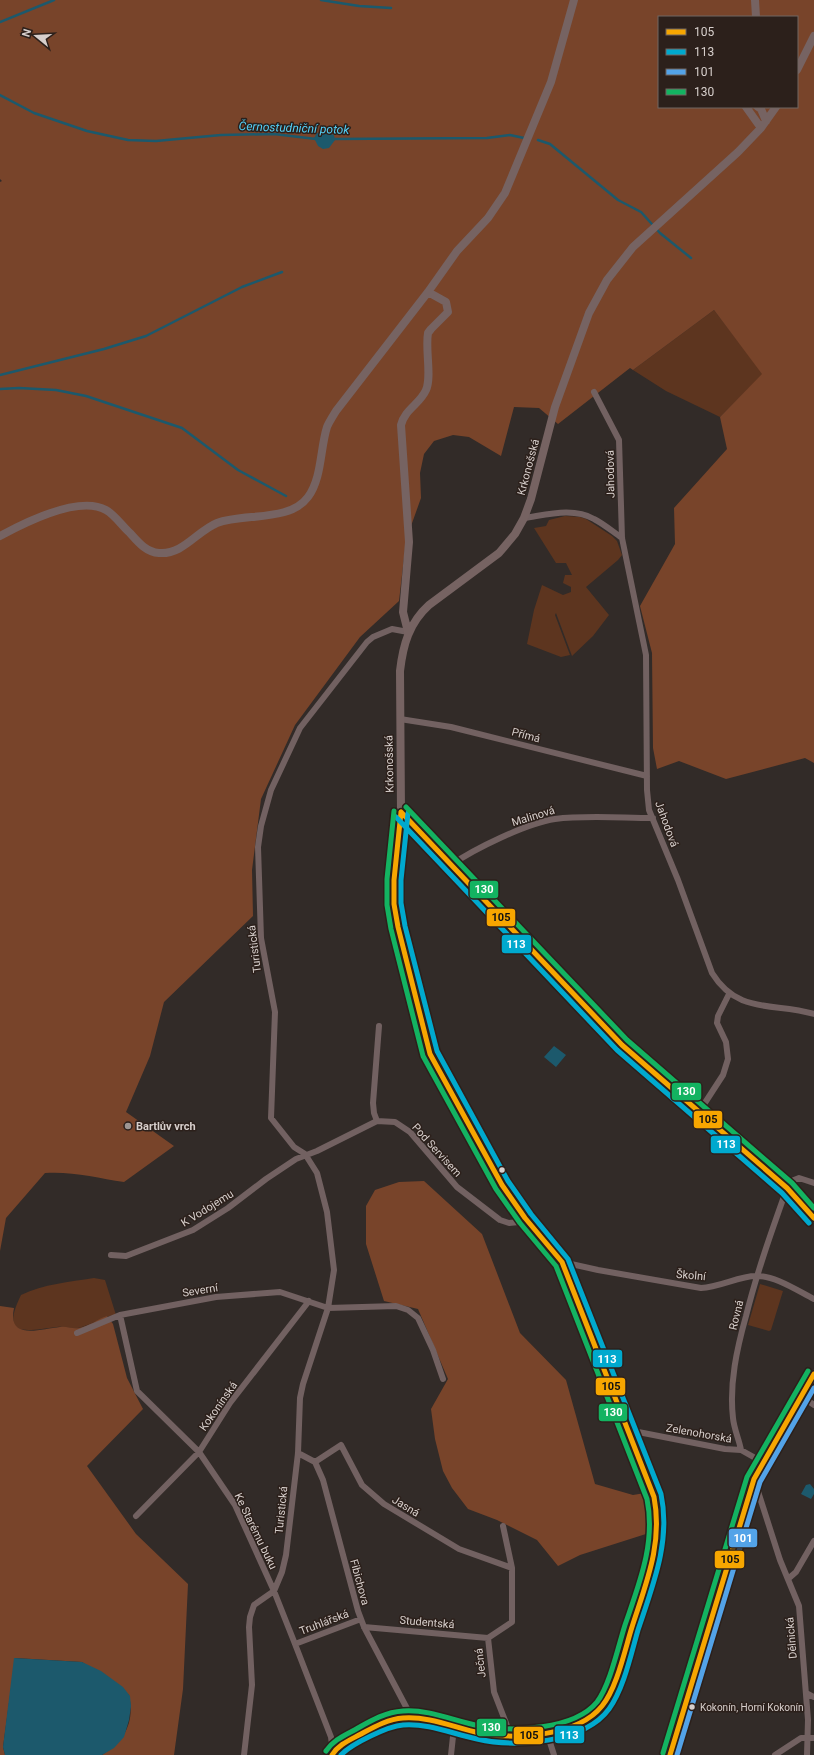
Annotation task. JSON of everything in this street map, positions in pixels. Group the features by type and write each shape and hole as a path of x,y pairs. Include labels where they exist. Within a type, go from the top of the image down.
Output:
{"street":[{"path":"0,536 38,516 70,508 86,506 99,508 110,513 144,548 152,552 168,553 180,548 216,523 284,512 297,507 306,500 313,488 327,426 336,411 428,292 457,251 488,218 505,193 551,82 574,0"},
{"path":"755,0 756,16"},
{"path":"798,68 814,36"},
{"path":"747,108 763,124"},
{"path":"760,108 761,109 763,124"},
{"name":"Krkonošská","path":"332,1754 339,1746 386,1721 397,1718 412,1718 482,1733 511,1736 547,1733 573,1728 586,1722 598,1712 607,1700 653,1560 658,1531 656,1505 562,1262 526,1218 502,1185 427,1046 398,927 394,904 394,880 401,812 400,671 408,632 415,620 428,605 499,553 515,534 524,518 531,499 555,407 590,313 607,280 633,247 738,152 775,108"},
{"path":"408,632 403,612 409,542 401,425 405,413 423,395 428,384 428,334 448,312 446,302 428,292"},
{"name":"Jahodová","path":"594,392 619,440 622,538 646,655 647,790 649,810 678,880 712,973 719,984 729,994 760,1006 814,1014"},
{"path":"524,518 562,513 577,513 593,518 622,538"},
{"name":"Turistická","path":"274,1591 282,1572 286,1555 298,1453 300,1398 303,1384 328,1308 334,1270 327,1212 317,1173 306,1154 294,1147 271,1118 275,1012 261,938 258,847 261,826 271,790 300,728 367,642 373,637 392,629 408,632"},
{"name":"Přímá","path":"400,719 452,727 647,776"},
{"path":"401,812 588,1011 622,1045 786,1188 814,1218"},
{"name":"Malinová","path":"451,865 460,859 513,833 553,819 653,818"},
{"path":"699,1112 723,1075 728,1059 726,1042 717,1023 718,1016 729,994"},
{"path":"306,1154 317,1151 377,1121 374,1113 374,1103 379,1026"},
{"name":"Pod Servisem","path":"377,1121 395,1122 410,1132 457,1187 500,1220 509,1223 519,1222 526,1218"},
{"name":"K Vodojemu","path":"110,1255 126,1256 193,1230 228,1208 266,1179 306,1154"},
{"path":"786,1188 794,1180 799,1178 814,1183"},
{"name":"Rovná","path":"741,1450 739,1436 733,1419 734,1371 738,1346 756,1276 786,1188"},
{"name":"Školní","path":"562,1262 700,1288 712,1287 756,1276 776,1280 814,1299"},
{"name":"Severní","path":"77,1333 120,1315 216,1297 280,1292 309,1300 328,1308"},
{"name":"Kokonínská","path":"136,1516 198,1452 230,1403 309,1300"},
{"path":"328,1308 396,1306 408,1310 418,1318 433,1350 443,1379"},
{"name":"Ke Starému buku","path":"120,1315 137,1391 198,1452 235,1505 274,1591"},
{"path":"670,1755 754,1479 814,1374"},
{"path":"801,1396 814,1405"},
{"name":"Zelenohorská","path":"628,1430 725,1449 741,1450 764,1463"},
{"name":"Jasná","path":"315,1462 341,1445 362,1485 384,1504 459,1549 512,1568"},
{"path":"298,1453 315,1462"},
{"name":"Fibichova","path":"315,1462 323,1480 364,1627 412,1718"},
{"name":"Dělnická","path":"754,1479 788,1579 799,1606 811,1738 807,1755"},
{"name":"Ječná","path":"503,1526 512,1568 512,1622 488,1638 494,1692 511,1736"},
{"path":"788,1579 796,1572 814,1541"},
{"path":"244,1755 252,1684 249,1627 250,1617 254,1605 274,1591 331,1737 332,1754"},
{"name":"Truhlářská","path":"295,1644 361,1619"},
{"name":"Studentská","path":"364,1627 488,1638"},
{"path":"806,1693 814,1697"},
{"path":"775,1755 801,1738 811,1738 814,1725"},
{"path":"451,1755 454,1727"},
{"path":"547,1733 554,1755"}],"shaded area":[{"path":"0,0 814,0 814,763 805,758 726,779 679,761 657,769 653,748 652,653 640,606 675,544 674,508 727,449 720,417 762,374 714,310 633,370 630,368 558,424 539,408 514,407 501,456 469,437 453,435 434,441 424,454 420,473 421,498 406,540 399,601 360,637 295,725 261,799 252,870 253,916 164,1002 150,1056 126,1112 174,1146 124,1182 75,1174 45,1173 6,1218 0,1251 0,182 2,181 0,179"},
{"path":"714,310 763,374 720,417 666,391 633,370"},
{"path":"565,516 586,519 612,536 617,541 622,555 586,587 609,615 593,636 572,656 556,613 555,615 570,655 561,657 527,644 534,610 542,585 563,595 571,592 571,587 563,583 565,575 572,575 566,563 556,563 534,528 546,526 549,520"},
{"path":"424,1181 482,1234 520,1333 566,1380 595,1484 633,1495 645,1493 652,1513 649,1533 580,1555 558,1566 537,1540 497,1520 468,1509 452,1488 443,1471 435,1439 431,1409 448,1379 418,1309 384,1301 366,1244 366,1206 375,1190 399,1182"},
{"path":"94,1278 105,1280 116,1315 106,1317 78,1328 60,1327 26,1330 19,1329 15,1325 13,1319 15,1309 21,1295 39,1288"},
{"path":"760,1284 783,1291 771,1330 769,1331 748,1325"},
{"path":"0,1306 14,1308 13,1318 15,1325 20,1329 27,1331 63,1327 79,1328 107,1316 113,1324 127,1378 143,1409 87,1466 136,1534 188,1584 183,1689 174,1755 102,1755 117,1744 126,1730 131,1714 129,1695 82,1662 15,1658 3,1747 5,1755 0,1755"}],"water":[{"path":"325,131 334,135 335,140 329,148 323,149 318,146 314,138 317,133"},
{"path":"554,1046 566,1055 556,1067 544,1057"},
{"path":"810,1484 814,1489 814,1494 811,1499 801,1494 806,1485"},
{"path":"14,1658 82,1662 101,1671 123,1687 130,1696 131,1706 129,1720 124,1737 114,1748 102,1755 5,1755 3,1747"}],"waterway":[{"path":"0,22 54,0"},
{"path":"321,0 359,6 391,8"},
{"name":"Černostudniční potok","path":"0,95 34,113 87,131 128,140 156,141 221,135 274,134 316,139"},
{"name":"Černostudniční potok","path":"333,139 487,138 510,135 524,138"},
{"name":"Černostudniční potok","path":"538,140 550,144 618,200 641,212 660,233 691,258"},
{"path":"0,375 104,349 146,336 242,287 282,272"},
{"path":"0,389 19,388 56,390 86,396 182,428 238,470 286,496"}],"transit line":[{"name":"130","path":"406,807 627,1040 792,1183 814,1208"},
{"name":"130","path":"326,1751 336,1740 369,1722 391,1713 403,1711 422,1712 480,1726 509,1729 542,1727 574,1718 587,1711 602,1695 610,1676 645,1563 648,1547 649,1515 647,1499 556,1266 520,1223 496,1189 423,1056 391,929 387,905 387,879 394,811"},
{"name":"105","path":"401,812 622,1045 787,1188 814,1218"},
{"name":"105","path":"332,1755 341,1745 349,1740 381,1724 403,1718 423,1719 480,1733 511,1736 563,1730 578,1724 591,1716 602,1706 616,1679 652,1563 655,1547 656,1514 654,1497 562,1262 525,1218 502,1185 430,1054 398,927 394,904 394,880 401,812"},
{"name":"113","path":"341,1755 370,1736 396,1726 403,1725 422,1726 440,1729 477,1739 511,1743 548,1740 567,1736 598,1720 609,1709 623,1681 655,1580 664,1529 661,1494 568,1259 531,1214 508,1181 437,1051 405,926 401,903 401,880 408,813"},
{"name":"113","path":"396,817 617,1050 782,1193 809,1223"},
{"name":"130","path":"663,1753 747,1477 808,1371"},
{"name":"105","path":"670,1755 754,1479 814,1374"},
{"name":"101","path":"677,1755 760,1482 814,1388"}],"place":[{"name":"Bartlův vrch","path":"128,1126"},
{"name":"Kokonín, Horní Kokonín","path":"692,1707"}]}
